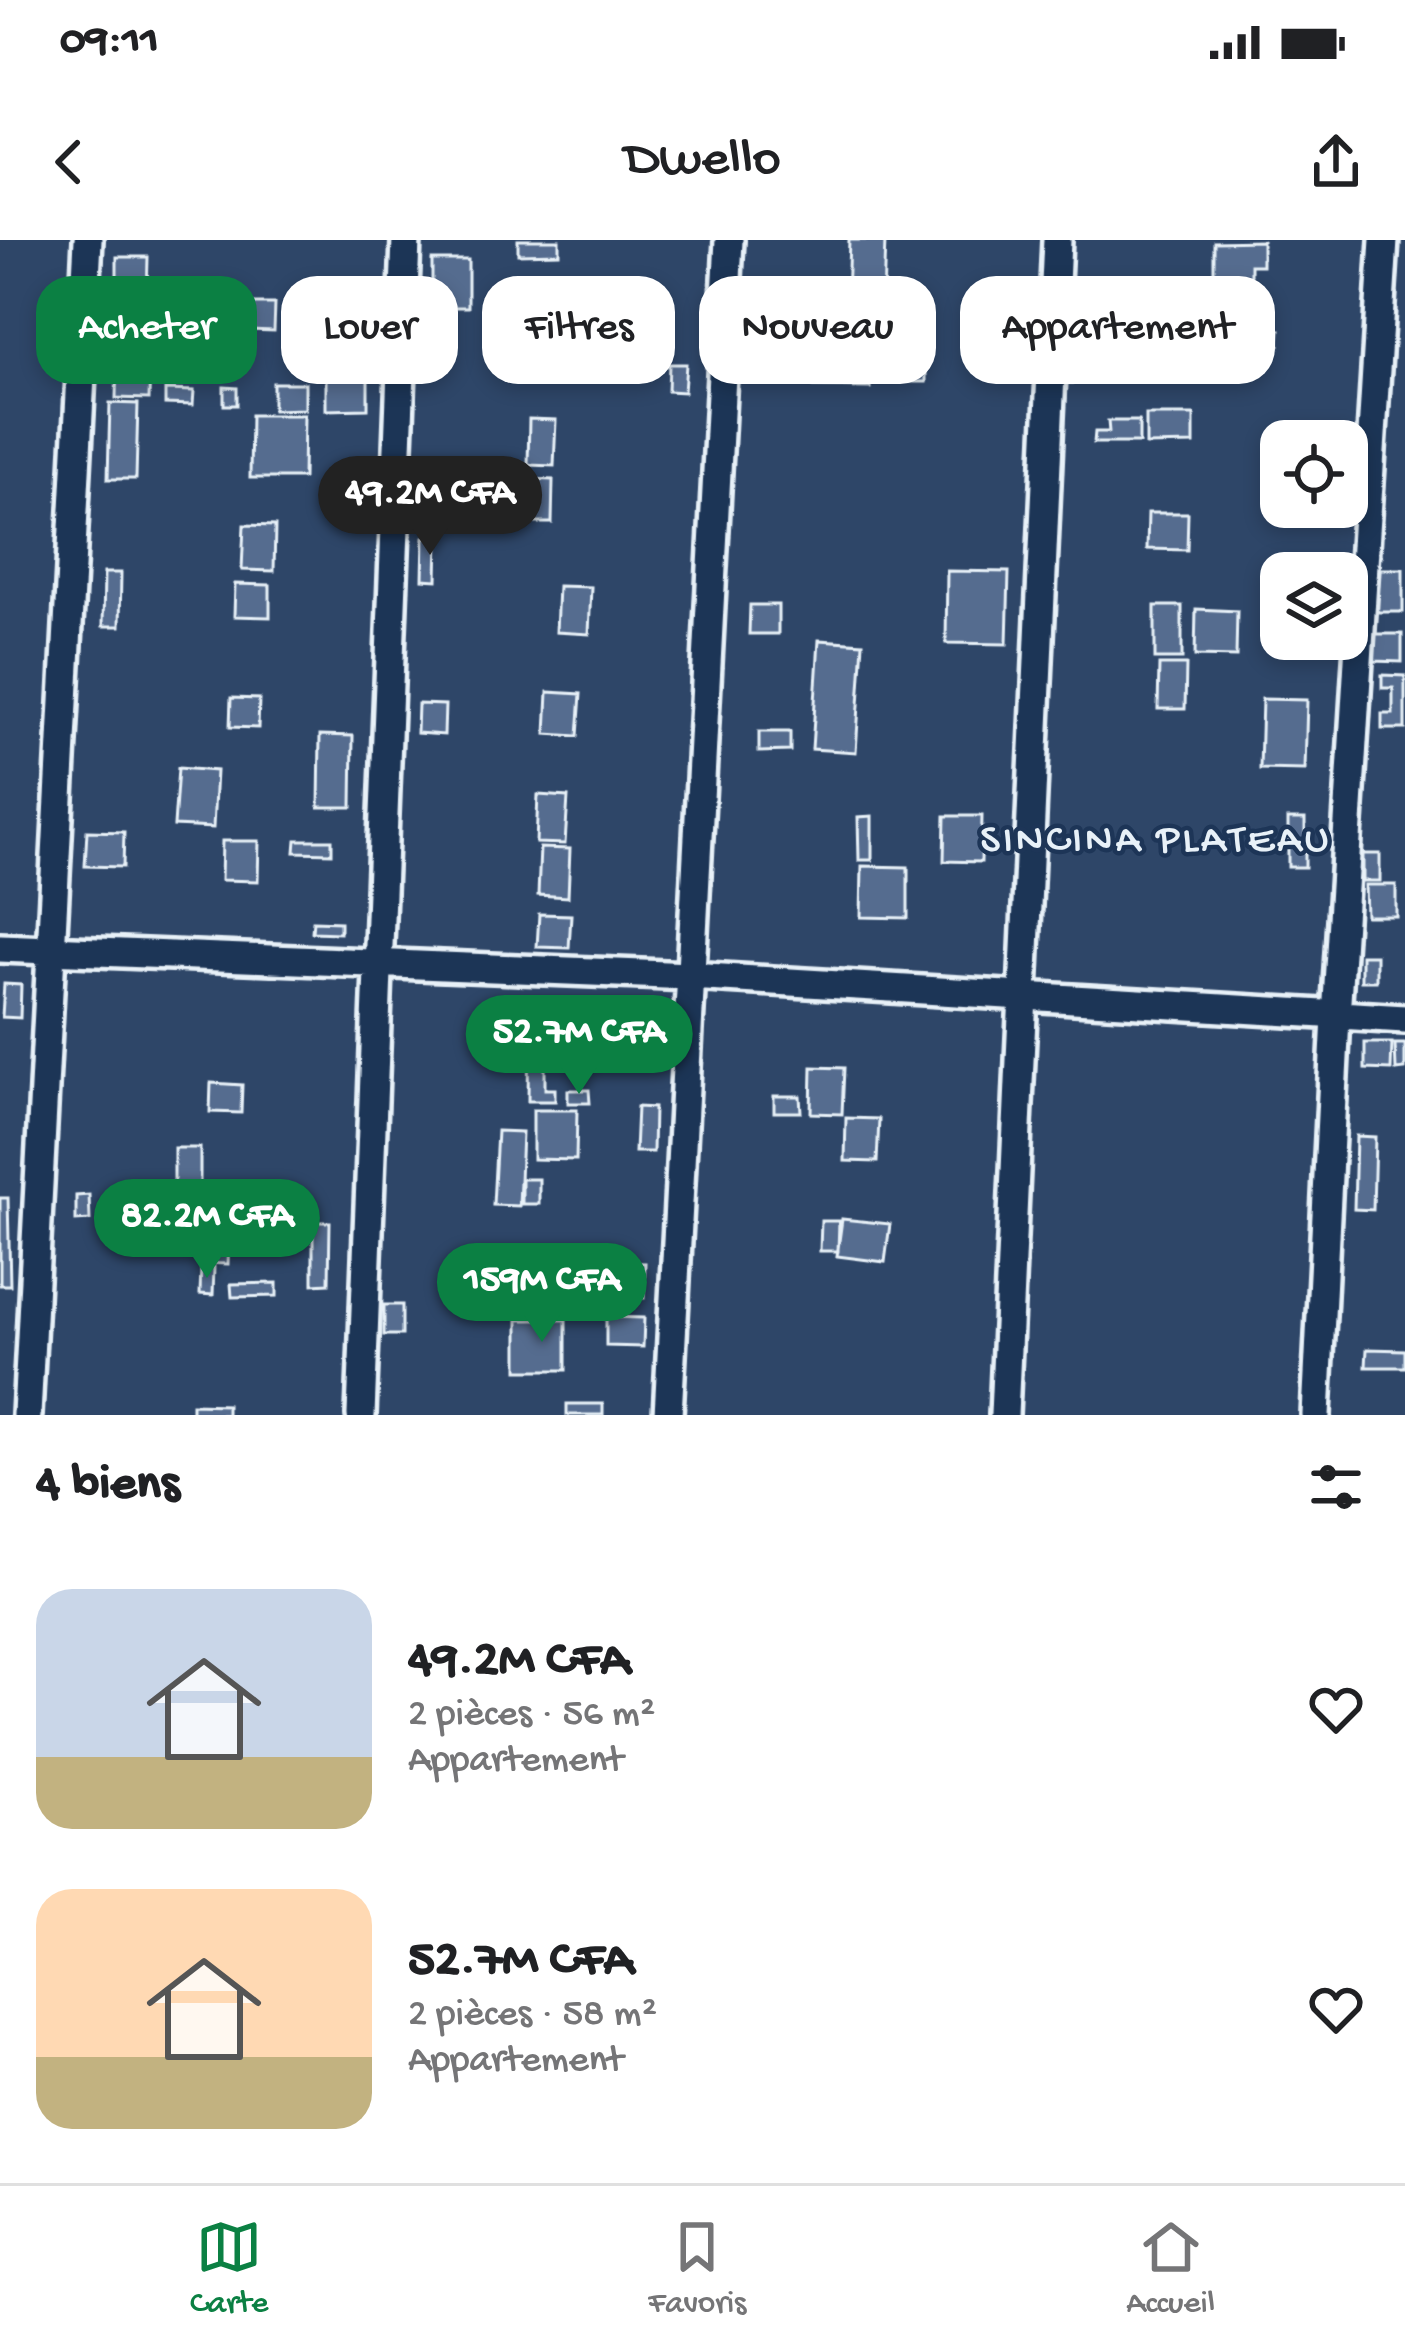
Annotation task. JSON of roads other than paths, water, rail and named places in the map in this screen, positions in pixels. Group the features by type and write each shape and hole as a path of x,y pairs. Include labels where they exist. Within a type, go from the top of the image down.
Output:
{"street":[{"path":"28,1415 88,240"},
{"path":"362,1415 406,240"},
{"path":"668,1415 729,240"},
{"path":"1004,1415 1057,240"},
{"path":"1316,1415 1384,240"},
{"path":"0,948 690,976 1405,1019"}],"district":[{"name":"SINCINA PLATEAU","path":"1156,835"}]}
